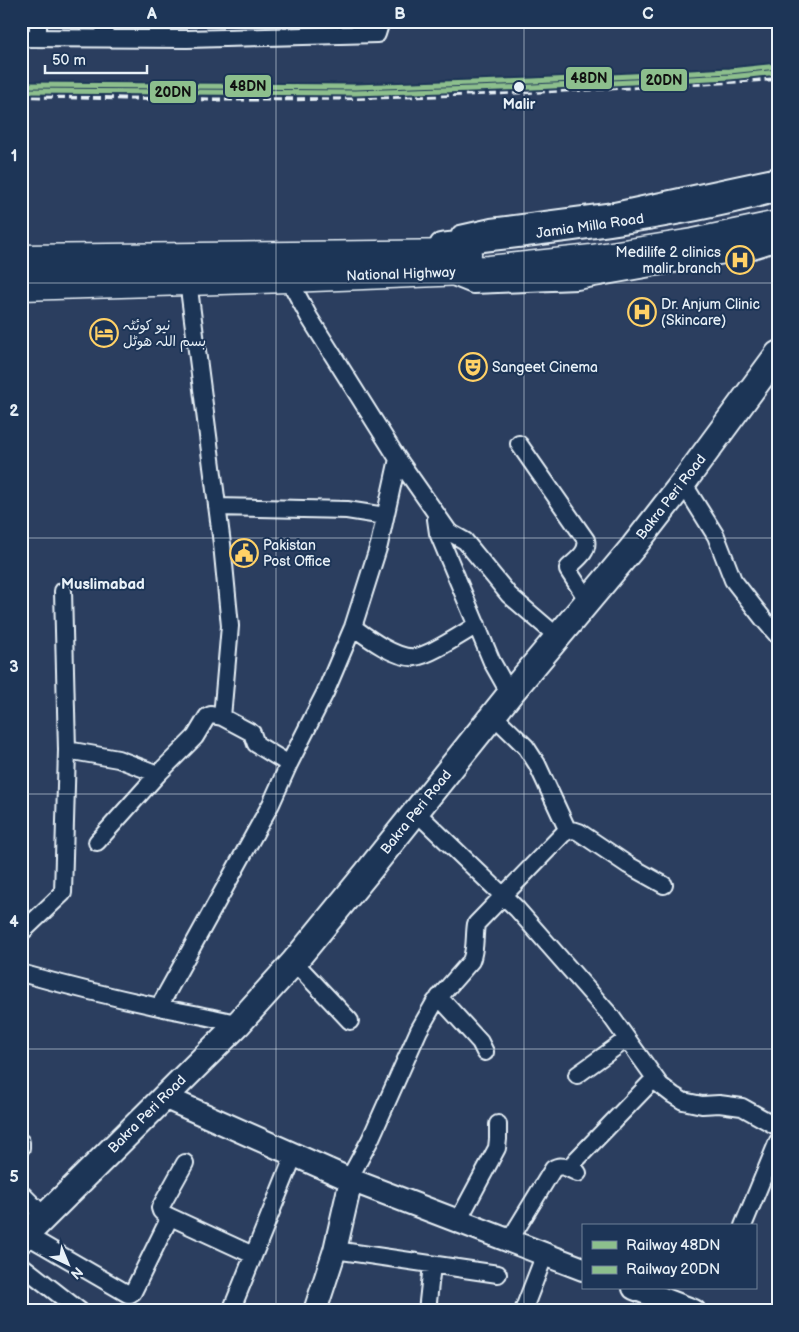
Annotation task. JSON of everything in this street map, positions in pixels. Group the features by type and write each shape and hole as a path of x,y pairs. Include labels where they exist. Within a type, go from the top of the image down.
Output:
{"highway":[{"name":"National Highway","path":"21,286 441,273 489,262 693,226 772,197"},
{"name":"National Highway","path":"21,259 400,254 489,262 592,259 693,243 778,224"}],"main road":[{"name":"Bakra Peri Road","path":"24,1238 238,1024 294,962 510,694 634,546 778,354"}],"street":[{"path":"38,21 38,38"},
{"path":"104,38 105,21"},
{"path":"21,38 187,39 377,34 381,21"},
{"path":"441,245 459,234 475,230 614,211 778,176"},
{"name":"Jamia Milla Road","path":"400,254 441,245 607,224 772,197"},
{"path":"441,273 473,284 576,282 753,250 778,242"},
{"path":"288,278 309,317 398,459 449,532 465,541 508,595 558,637"},
{"path":"188,281 230,626 222,717"},
{"path":"519,444 586,540 585,551 568,570 588,601"},
{"path":"159,1007 271,804 325,693 353,627 379,545 398,459"},
{"path":"683,483 716,536 733,580 778,636"},
{"path":"217,507 347,510 386,516"},
{"path":"435,512 438,532 492,662 510,694"},
{"path":"21,933 64,893 67,750 62,591"},
{"path":"353,627 384,648 414,657 436,648 477,625"},
{"path":"97,842 158,774 195,737 206,717 211,714 222,717 252,733 256,744 289,764"},
{"path":"493,715 526,747 537,764 568,831"},
{"path":"67,750 118,759 158,774"},
{"path":"416,812 517,910 604,1008 660,1085 683,1101 702,1105 719,1104 742,1108 778,1127"},
{"path":"316,1311 335,1250 350,1180 419,1030 435,1002 471,961 476,939 476,924 568,831 574,830 579,832 628,865 664,885"},
{"path":"294,962 350,1020"},
{"path":"21,972 70,987 238,1024"},
{"path":"439,997 480,1042 485,1052"},
{"path":"577,1075 627,1039"},
{"path":"509,1240 553,1170 557,1166 576,1167 655,1078"},
{"path":"164,1097 350,1180 582,1269"},
{"path":"458,1221 497,1148 498,1124"},
{"path":"744,1224 778,1141"},
{"path":"21,1142 21,1148"},
{"path":"230,1311 294,1155"},
{"path":"185,1163 160,1208 161,1211 170,1217 253,1255"},
{"path":"21,1193 44,1216"},
{"path":"24,1238 130,1294 133,1292 170,1217"},
{"path":"335,1250 498,1274"},
{"path":"522,1311 545,1254"},
{"path":"21,1265 80,1311"},
{"path":"427,1311 432,1265"},
{"path":"639,1290 694,1311"}],"railway":[{"path":"21,96 189,99 356,98 462,95 778,79"}],"rail line":[{"name":"48DN","path":"21,85 355,87 533,81 730,71 778,66"},
{"name":"20DN","path":"21,91 355,93 533,87 730,77 778,72"}],"place":[{"name":"Malir","path":"519,87"},
{"name":"Medilife 2 clinics malir branch","path":"740,260"},
{"name":"Dr. Anjum Clinic (Skincare)","path":"642,312"},
{"name":"نیو کوئٹہ بسم اللہ ھوٹل","path":"104,333"},
{"name":"Sangeet Cinema","path":"473,367"},
{"name":"Pakistan Post Office","path":"244,553"}],"district":[{"name":"Muslimabad","path":"103,584"}]}
